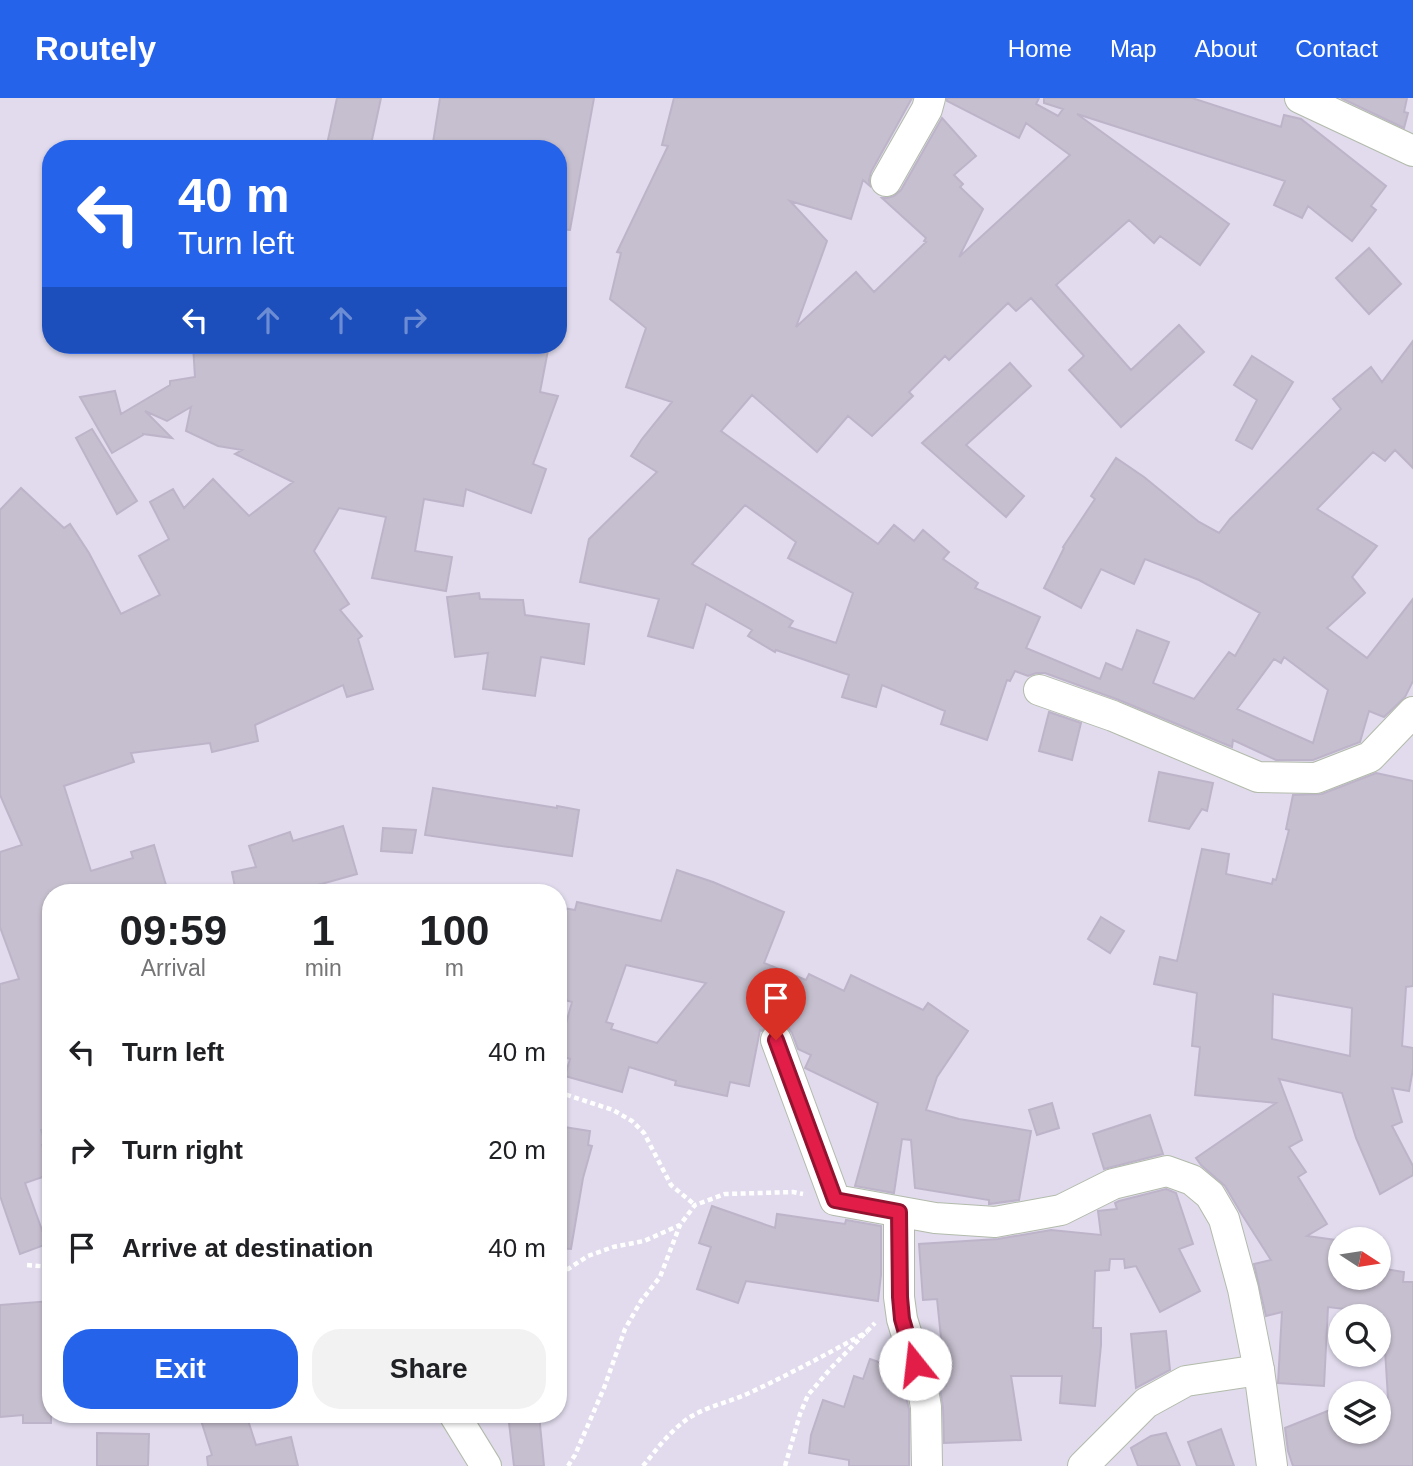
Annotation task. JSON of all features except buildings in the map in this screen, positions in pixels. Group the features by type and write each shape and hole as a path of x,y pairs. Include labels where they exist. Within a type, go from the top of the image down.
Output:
{"street":[{"path":"886,181 927,109 930,98"},
{"path":"1300,98 1413,151"},
{"path":"1039,690 1113,716 1258,777 1316,778 1370,757 1413,712"},
{"path":"776,1040 835,1200 935,1218 995,1223 1061,1210 1113,1184 1167,1171 1192,1180 1210,1195 1224,1219 1243,1289 1259,1370 1272,1466"},
{"path":"899,1212 902,1319 926,1407 927,1466"},
{"path":"1083,1466 1146,1403 1186,1381 1259,1370"},
{"path":"460,1423 486,1466"}],"path":[{"path":"567,1095 613,1110 632,1121 644,1133 671,1185 695,1205"},
{"path":"568,1466 604,1388 625,1329 641,1301 660,1277 680,1225 695,1205 725,1194 793,1192 835,1200"},
{"path":"567,1269 588,1256 613,1247 644,1241 680,1225"},
{"path":"27,1265 42,1266"},
{"path":"785,1466 808,1395 900,1297"},
{"path":"643,1466 674,1430 691,1417 791,1373 867,1332"}],"route":[{"path":"776,1040 835,1200 899,1212 902,1319 915,1364"}]}
